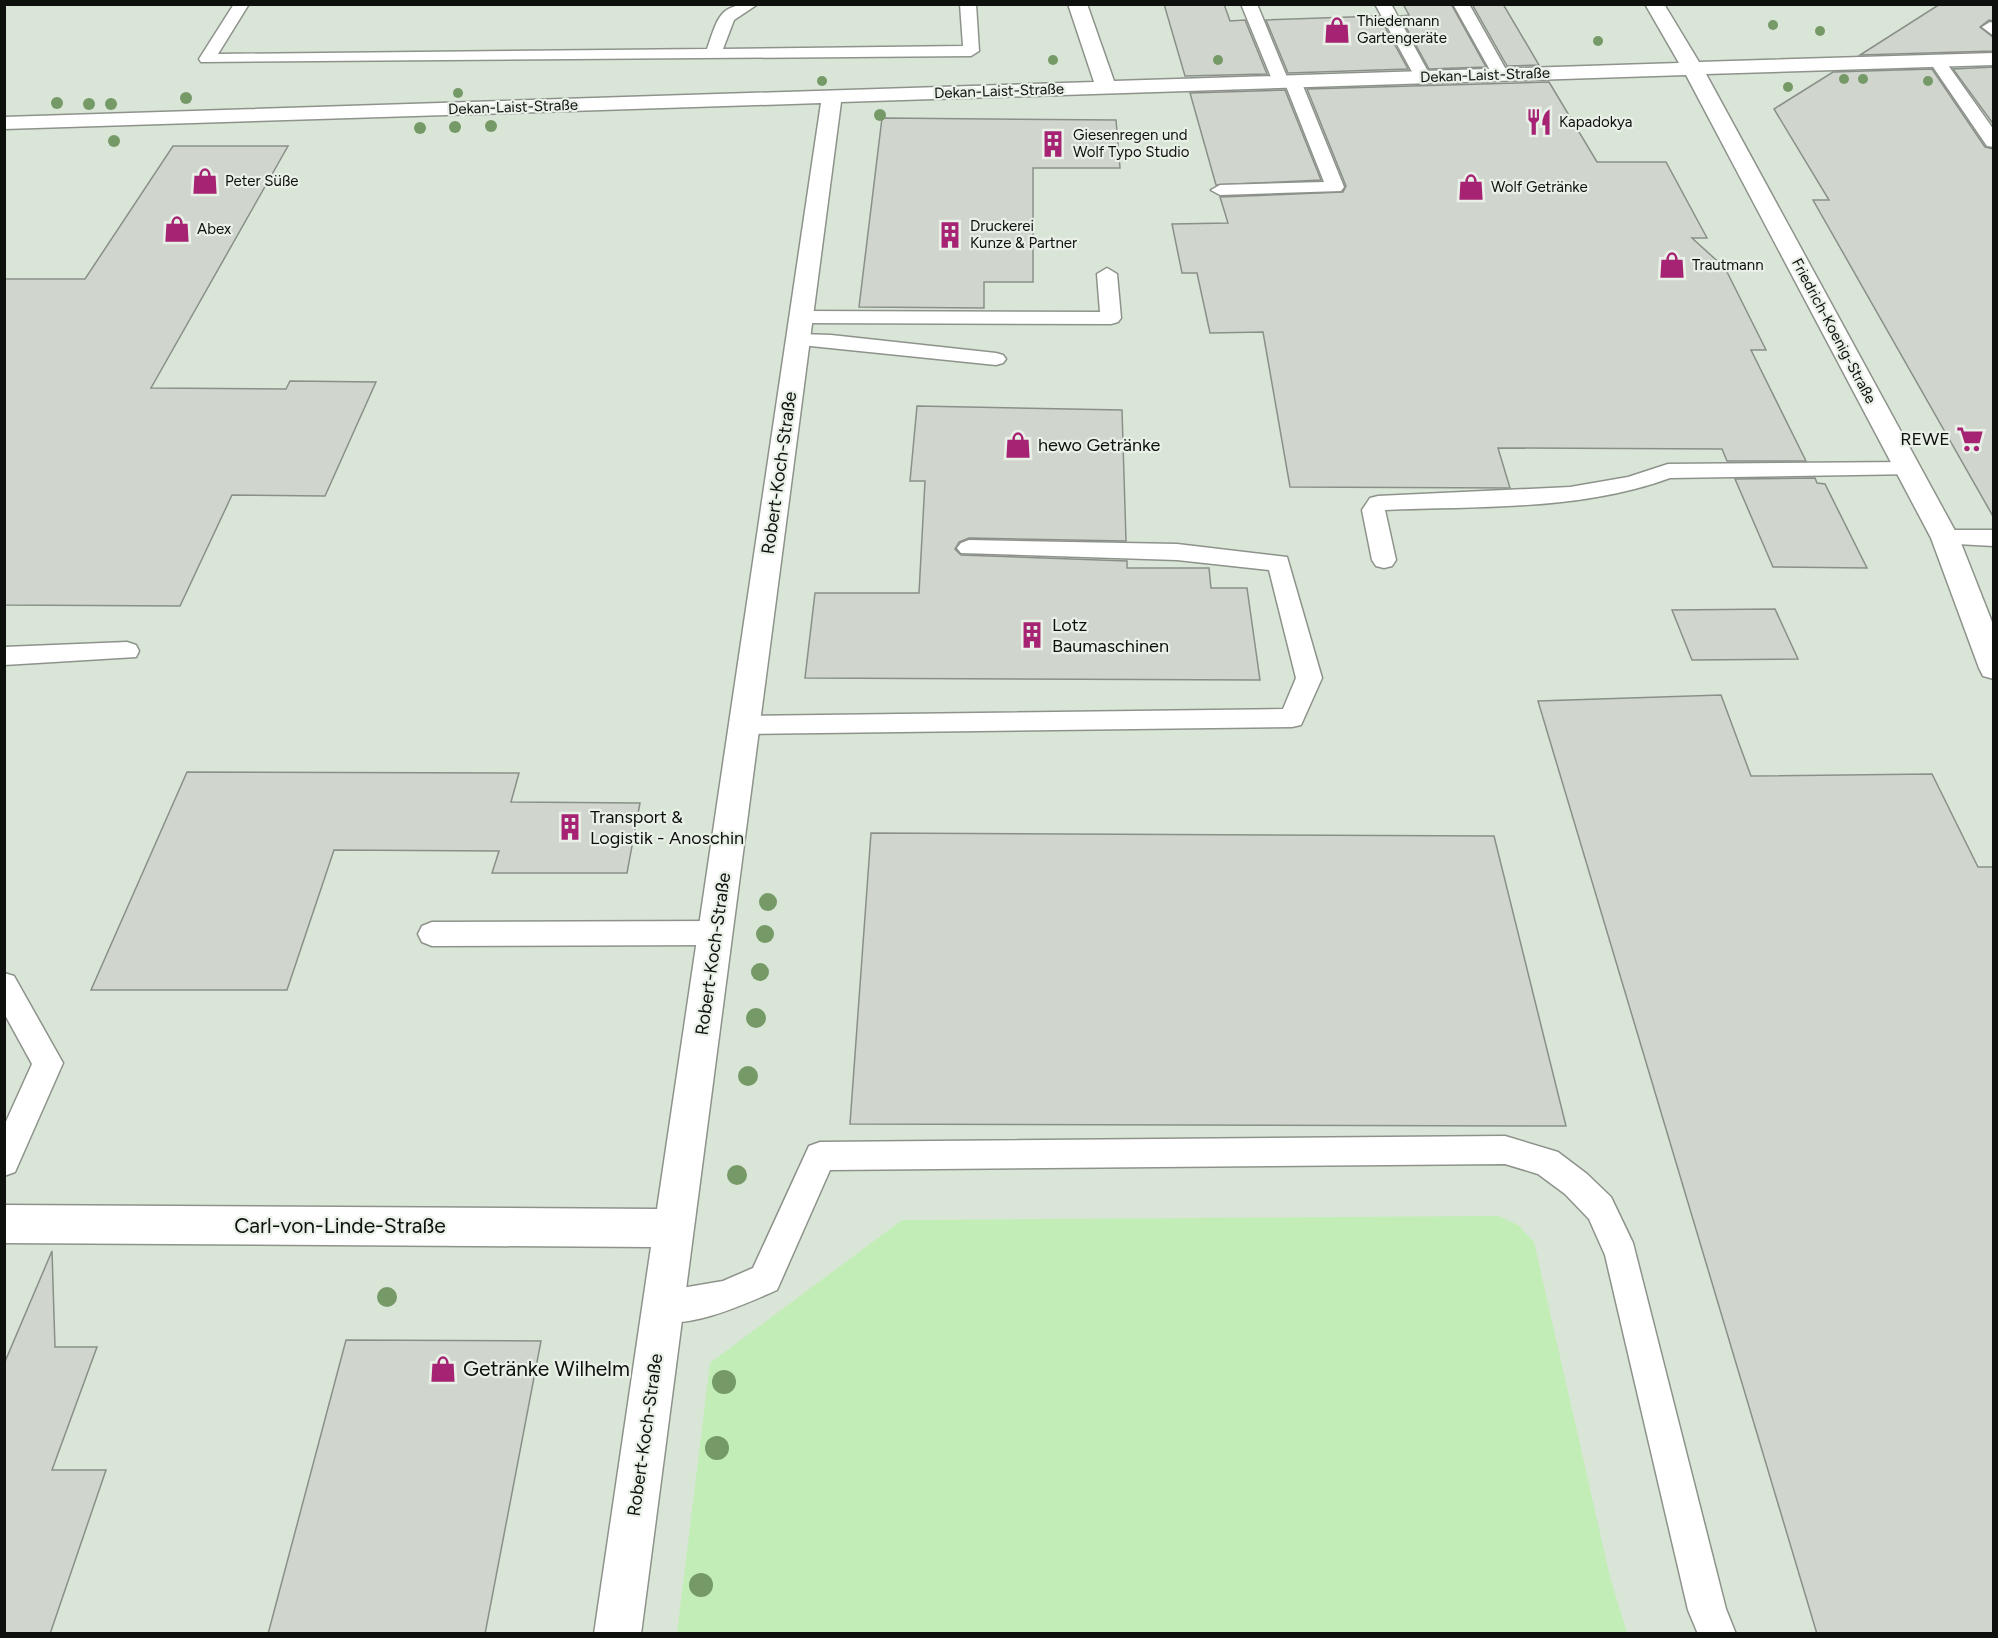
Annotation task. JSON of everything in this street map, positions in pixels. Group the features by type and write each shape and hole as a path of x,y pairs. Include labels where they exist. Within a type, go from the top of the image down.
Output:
{"street":[{"path":"1077,4 1106,87"},
{"name":"Friedrich-Koenig-Straße","path":"1654,4 1692,68 1945,538 1994,668"},
{"name":"Dekan-Laist-Straße","path":"4,123 1994,59"},
{"name":"Robert-Koch-Straße","path":"616,1634 664,1307 832,96"},
{"name":"Carl-von-Linde-Straße","path":"4,1224 675,1228"}],"lane":[{"path":"242,4 207,59 971,51 968,4"},
{"path":"714,53 727,17 735,9 752,4"},
{"path":"1220,190 1335,187 1249,4"},
{"path":"1383,4 1423,77"},
{"path":"1461,4 1501,75"},
{"path":"1937,61 1994,142"},
{"path":"800,328 1110,318 1107,274"},
{"path":"800,328 831,341 996,358"},
{"path":"1384,560 1373,510 1378,503 1570,494 1632,484 1668,471 1909,469"},
{"path":"1945,538 1994,538"},
{"path":"744,725 1292,718 1309,678 1279,563 1177,552 969,548"},
{"path":"4,656 127,651"},
{"path":"432,934 716,933"},
{"path":"4,985 48,1062 4,1162"},
{"path":"664,1307 724,1297 765,1279 820,1155 1505,1150 1547,1162 1576,1184 1600,1208 1622,1254 1707,1610 1717,1634"}],"shaded area":[{"path":"5,5 1993,5 1993,1633 5,1633"}],"green space":[{"path":"1498,1216 1518,1225 1534,1242 1610,1577 1627,1633 677,1633 710,1363 902,1220"}],"building":[{"path":"1164,4 1224,4 1230,21 1245,20 1267,74 1185,76"},
{"path":"1403,4 1451,4 1486,67 1429,69 1400,16 1409,15"},
{"path":"1472,4 1503,4 1539,65 1507,66"},
{"path":"1940,4 1994,4 1994,21 1989,20 1980,27 1994,38 1994,51 1860,55"},
{"path":"1379,16 1408,69 1288,73 1266,20"},
{"path":"1994,67 1994,125 1953,69"},
{"path":"1932,69 1985,147 1994,149 1994,518 1813,200 1829,200 1774,109 1833,72"},
{"path":"1549,82 1597,162 1666,162 1707,238 1692,238 1725,268 1766,350 1751,350 1806,461 1727,461 1722,449 1498,448 1510,488 1290,487 1263,332 1210,333 1197,273 1182,273 1172,224 1228,223 1220,197 1343,192 1346,186 1307,89"},
{"path":"1285,90 1321,180 1216,185 1190,93"},
{"name":"Druckerei Kunze & Partner","path":"882,118 1116,120 1120,168 1033,168 1033,282 984,282 984,308 859,307"},
{"path":"173,146 288,146 151,388 286,389 290,381 376,382 325,496 232,495 180,606 4,605 4,279 85,279"},
{"name":"Lotz Baumaschinen","path":"917,406 1122,410 1126,541 969,538 959,542 955,549 961,555 1127,561 1127,568 1209,568 1211,588 1247,588 1260,680 805,678 815,593 919,593 925,481 910,481"},
{"path":"1815,478 1817,483 1825,484 1867,568 1773,567 1735,479"},
{"path":"1775,609 1798,659 1692,660 1672,610"},
{"path":"1721,695 1751,776 1932,774 1978,867 1994,867 1994,1634 1817,1634 1538,701"},
{"path":"187,772 519,773 511,802 640,803 627,873 492,873 499,851 334,850 287,990 91,990"},
{"path":"871,833 1494,836 1566,1126 850,1124"},
{"path":"52,1251 55,1347 97,1347 52,1470 106,1470 50,1634 4,1634 4,1364"},
{"path":"346,1340 541,1341 485,1634 268,1634"}],"place":[{"name":"Thiedemann Gartengeräte","path":"1337,30"},
{"name":"Kapadokya","path":"1539,122"},
{"name":"Giesenregen und Wolf Typo Studio","path":"1053,144"},
{"name":"Peter Süße","path":"205,181"},
{"name":"Wolf Getränke","path":"1471,187"},
{"name":"Abex","path":"177,229"},
{"name":"Druckerei Kunze & Partner","path":"950,235"},
{"name":"Trautmann","path":"1672,265"},
{"name":"REWE","path":"1970,439"},
{"name":"hewo Getränke","path":"1018,445"},
{"name":"Lotz Baumaschinen","path":"1032,635"},
{"name":"Transport & Logistik - Anoschin","path":"570,827"},
{"name":"Getränke Wilhelm","path":"443,1369"}]}
